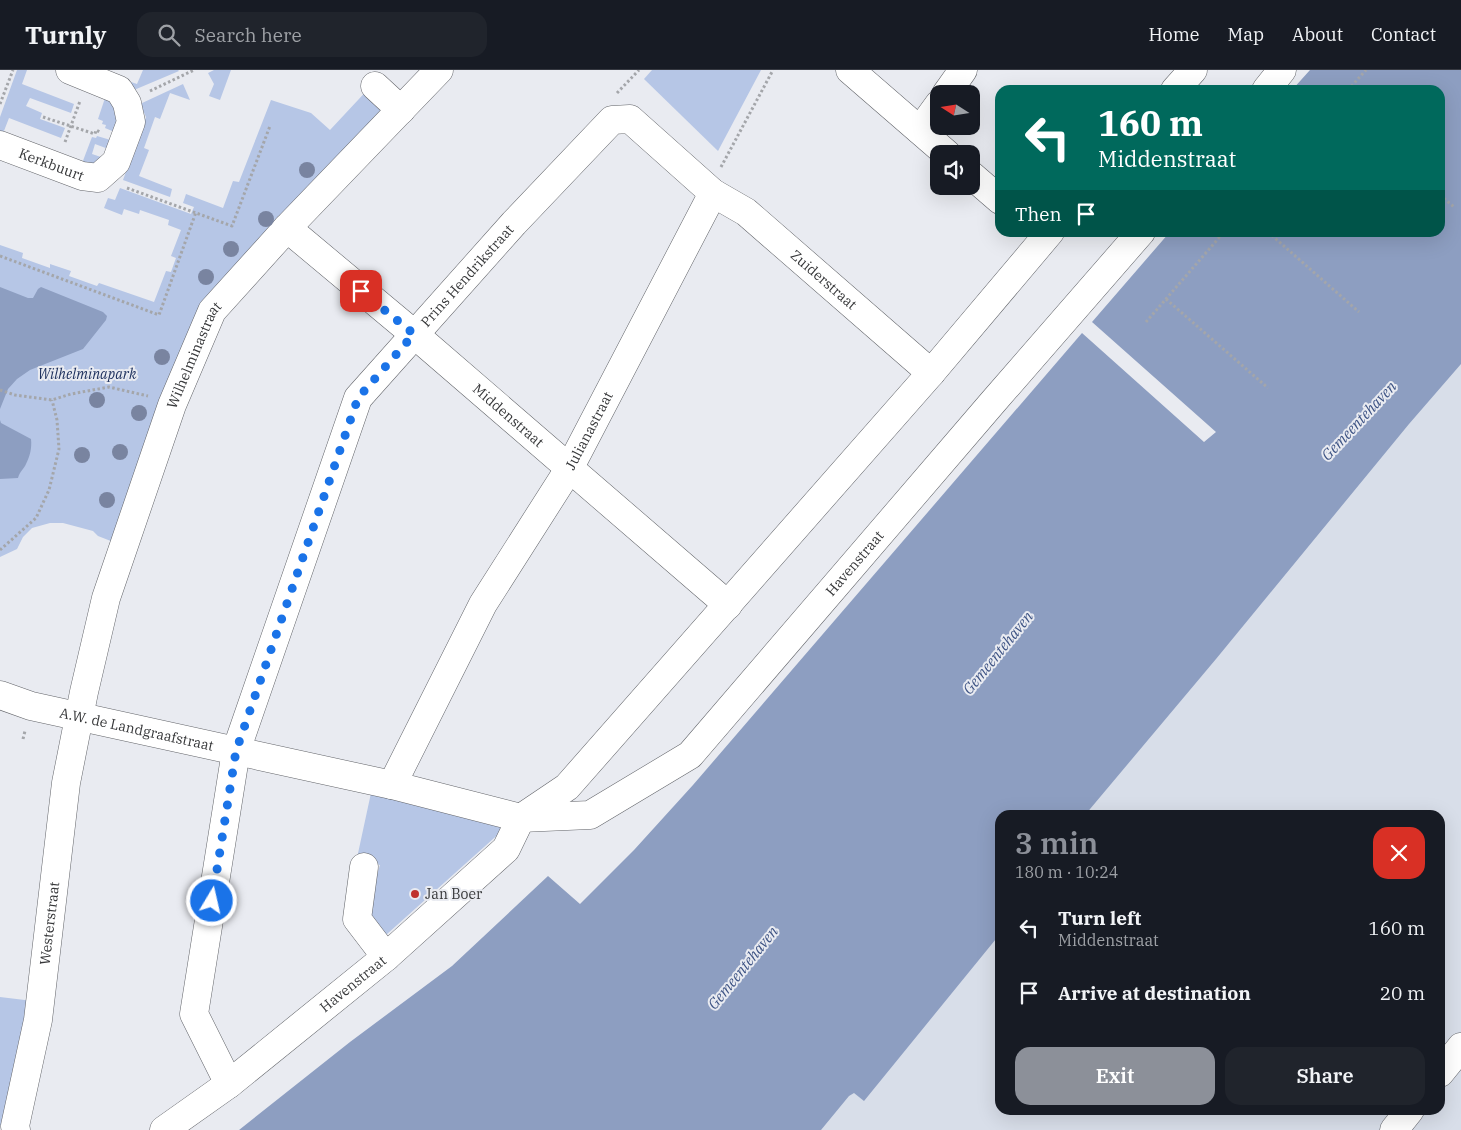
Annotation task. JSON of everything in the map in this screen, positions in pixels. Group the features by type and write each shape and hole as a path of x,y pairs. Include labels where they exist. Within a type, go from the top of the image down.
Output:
{"street":[{"name":"Wilhelminastraat","path":"80,716 106,598 172,404 212,311 287,228 438,70"},
{"path":"850,70 937,145"},
{"path":"953,85 964,70"},
{"path":"1180,85 1193,70"},
{"path":"1270,85 1282,70"},
{"path":"79,73 119,90 127,103"},
{"path":"376,86 401,110"},
{"name":"Kerkbuurt","path":"0,145 82,176 98,178 116,162 131,122 127,103"},
{"path":"920,130 930,116"},
{"name":"Prins Hendrikstraat","path":"229,1084 194,1014 236,751 358,398 514,223 612,120 630,119 713,193"},
{"path":"980,183 995,196"},
{"name":"Zuiderstraat","path":"713,193 746,212 931,374"},
{"name":"Julianastraat","path":"392,785 483,604 568,469 713,193"},
{"name":"Middenstraat","path":"287,228 414,334 728,606"},
{"path":"521,818 567,787 931,374 1041,237"},
{"name":"Havenstraat","path":"164,1130 229,1084 386,957 506,849 521,818 590,815 690,755 1137,237"},
{"name":"A.W. de Landgraafstraat","path":"0,695 30,706 392,785 521,818"},
{"name":"Westerstraat","path":"15,1128 38,1020 66,783 80,716"},
{"path":"364,867 357,919 386,957"},
{"path":"1445,1067 1461,1046"},
{"path":"1394,1130 1406,1115"}],"path":[{"path":"0,104 13,70"},
{"path":"127,103 194,70"},
{"path":"713,193 716,177 773,70"},
{"path":"1352,85 1366,70"},
{"path":"56,166 70,126 79,73"},
{"path":"43,117 94,134 96,130 124,141"},
{"path":"98,178 232,226 270,126"},
{"path":"1445,199 1454,207"},
{"path":"0,256 158,315 196,212"},
{"path":"1146,322 1220,237"},
{"path":"1274,237 1359,312"},
{"path":"1166,300 1268,388"},
{"path":"0,390 15,395 52,400 71,394 109,387 142,393 172,404"},
{"path":"0,550 36,518 48,490 60,449 57,420 52,400"}],"shaded area":[{"path":"1461,346 1461,1130 791,1130 995,892 995,1115 1445,1115 1445,810 1064,810"}],"green space":[{"path":"17,70 27,70 22,84 74,104 71,113 30,98 26,106 42,113 40,119 65,128 61,138 9,118 2,136 0,135 0,117"},
{"path":"143,70 179,71 134,90 131,82 137,84"},
{"path":"214,70 231,70 220,100 209,96 214,84 208,73"},
{"path":"652,70 761,70 718,151 644,79"},
{"path":"183,84 190,100 170,93 160,119 155,117 144,148 149,150 139,176 172,189 170,197 123,180 146,117 140,104"},
{"name":"Wilhelminapark","path":"372,85 398,109 207,316 121,545 98,536 93,531 63,523 50,523 32,528 23,537 17,549 0,557 0,245 23,253 22,258 50,268 50,264 71,271 69,276 97,286 99,283 154,302 166,271 171,272 176,258 171,256 181,230 168,225 169,220 140,210 139,214 124,209 122,215 104,208 108,198 115,200 120,188 191,214 194,207 183,203 186,194 223,208 233,181 239,182 271,100 311,113 330,130"},
{"path":"106,95 123,118 117,133 105,128 106,125 102,124 103,121 98,119"},
{"path":"97,136 114,141 111,150 95,144 92,154 107,159 89,168 81,166 92,137 96,138"},
{"path":"371,793 500,819 503,830 382,937 376,929 371,912 371,902 380,865 357,858"},
{"path":"0,997 33,1001 9,1127 0,1125"}],"water":[{"name":"Gemeentehaven","path":"1310,70 1461,70 1461,364 1409,424 1089,810 995,810 995,940 864,1101 854,1093 849,1096 821,1130 239,1130 350,1042 452,966 548,876 580,904 634,850 693,785 1082,333 1204,442 1216,432 1092,322 1166,237 1445,237 1445,85 1296,85"},
{"path":"0,287 28,298 33,298 41,287 103,312 107,316 106,320 83,349 30,370 17,379 8,389 0,409"},
{"path":"0,420 1,423 31,439 29,458 18,478 0,479"}],"place":[{"name":"Jan Boer","path":"415,894"}],"route":[{"path":"212,901 236,751 358,398 414,334 361,291"}]}
